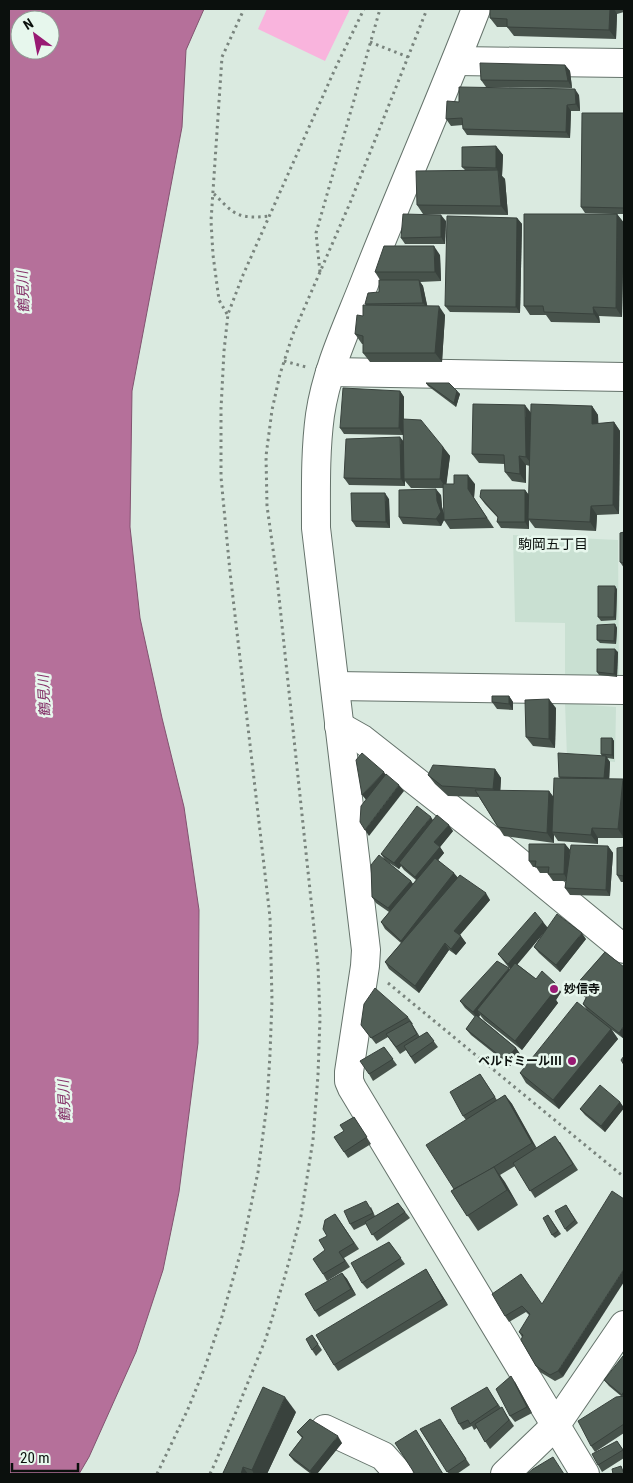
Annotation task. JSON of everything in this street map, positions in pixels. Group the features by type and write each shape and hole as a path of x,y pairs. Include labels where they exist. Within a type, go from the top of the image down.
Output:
{"street":[{"path":"476,9 401,191 330,372 320,414 316,484 316,528 366,950 366,966 349,1081 585,1474"},
{"path":"456,61 624,63"},
{"path":"330,372 624,377"},
{"path":"335,686 624,690"},
{"path":"339,726 362,739 512,857 624,949"},
{"path":"505,1474 555,1426 624,1325"},
{"path":"325,1429 383,1456 399,1474"}],"path":[{"path":"228,314 219,300 213,256 211,221 222,58 244,9"},
{"path":"157,1474 188,1409 221,1320 242,1248 258,1172 267,1104 272,1000 270,917 221,478 221,409 228,314 335,70 364,9"},
{"path":"320,272 316,233 380,9"},
{"path":"210,1474 266,1338 285,1276 300,1216 313,1140 318,1075 320,1018 318,966 277,578 267,506 266,456 272,410 280,374 293,334 353,194 426,9"},
{"path":"370,42 408,57"},
{"path":"214,194 232,211 240,215 270,216"},
{"path":"284,362 294,364"},
{"path":"366,966 624,1177"}],"shaded area":[{"path":"267,9 350,9 325,61 258,29"},
{"path":"513,535 618,540 619,680 565,674 565,623 515,622"},
{"path":"565,703 616,707 615,762 567,757"}],"water":[{"name":"鶴見川","path":"9,9 204,9 186,50 182,127 132,391 130,527 140,618 184,807 199,910 198,1043 179,1192 163,1270 136,1352 89,1457 79,1474 9,1474"}],"building":[{"path":"490,9 610,9 609,30 507,27 507,19 490,18"},
{"path":"480,63 565,65 568,81 481,80"},
{"path":"459,87 575,89 576,104 567,105 566,132 463,129 462,118 446,119 447,101 459,102"},
{"path":"582,113 624,113 624,208 581,207"},
{"path":"496,146 496,168 462,167 462,147"},
{"path":"498,170 501,206 417,205 416,171"},
{"path":"403,214 441,215 441,237 401,238"},
{"path":"524,214 617,214 616,308 593,307 594,314 544,312 543,306 524,306"},
{"path":"447,216 517,218 516,307 445,306"},
{"path":"384,246 434,246 435,272 375,272"},
{"path":"379,280 419,280 423,303 365,304 368,293 379,292"},
{"path":"363,305 439,306 435,353 363,353 363,336 355,334 357,315 363,316"},
{"path":"426,383 449,383 457,391 454,403"},
{"path":"343,388 400,391 399,428 340,428"},
{"path":"473,404 525,405 526,457 519,456 520,474 505,472 504,455 472,454"},
{"path":"531,404 592,406 592,424 614,422 613,505 591,506 590,522 528,519"},
{"path":"403,419 421,420 443,447 440,479 404,479"},
{"path":"400,437 401,479 344,478 346,439"},
{"path":"454,475 468,475 468,489 487,518 444,520 443,484 454,484"},
{"path":"436,489 437,501 441,512 436,519 399,517 399,490"},
{"path":"481,490 525,490 525,522 497,522 498,517 480,497"},
{"path":"351,493 385,493 386,522 352,521"},
{"path":"624,532 624,563 620,562 620,533"},
{"path":"598,586 615,586 614,617 598,617"},
{"path":"615,624 614,641 597,640 597,625"},
{"path":"597,649 615,649 614,674 597,672"},
{"path":"492,696 509,696 509,704 492,702"},
{"path":"549,699 549,739 526,737 525,700"},
{"path":"601,738 612,738 612,755 601,754"},
{"path":"362,753 384,772 362,795 356,760"},
{"path":"558,753 606,756 604,778 559,777"},
{"path":"433,765 495,769 493,789 442,786 428,775"},
{"path":"386,774 399,785 365,830 360,822 361,806"},
{"path":"554,778 623,779 618,829 592,828 591,835 552,832"},
{"path":"475,790 549,791 547,833 498,827"},
{"path":"417,806 431,817 394,863 381,854"},
{"path":"437,815 449,825 434,842 440,847 415,877 399,863"},
{"path":"529,844 565,844 564,874 548,874 549,867 535,867 536,861 529,861"},
{"path":"571,845 608,846 606,890 565,888"},
{"path":"624,847 624,876 617,875 617,848"},
{"path":"379,855 411,881 388,908 372,897 371,865"},
{"path":"435,858 454,873 401,941 381,922"},
{"path":"460,875 486,893 454,931 461,936 451,949 445,943 415,986 385,962"},
{"path":"535,912 543,922 508,964 498,954"},
{"path":"557,914 582,933 556,965 534,947"},
{"path":"605,952 624,967 624,1026 619,1033 583,1004 587,996 575,986"},
{"path":"497,961 509,968 473,1012 460,1001"},
{"path":"515,963 536,979 542,971 555,983 550,991 552,994 515,1041 477,1010"},
{"path":"375,988 408,1017 371,1038 361,1025 364,1004"},
{"name":"ベルドミールⅢ","path":"577,1002 611,1029 553,1100 520,1073"},
{"path":"476,1015 516,1048 505,1060 466,1029"},
{"path":"410,1021 417,1034 396,1047 386,1034"},
{"path":"427,1032 434,1041 411,1057 404,1046"},
{"path":"384,1047 393,1059 369,1074 360,1061"},
{"path":"480,1074 495,1097 463,1116 450,1092"},
{"path":"600,1085 620,1102 601,1126 580,1109"},
{"path":"505,1095 532,1143 454,1189 426,1145"},
{"path":"354,1117 367,1137 344,1152 334,1137 344,1131 340,1125"},
{"path":"555,1136 573,1164 530,1191 513,1163"},
{"path":"494,1167 507,1190 467,1216 451,1191"},
{"path":"612,1191 624,1199 624,1269 558,1371 550,1375 536,1366 521,1340 523,1335 519,1332 530,1314 522,1306 505,1316 492,1294 521,1274 542,1304"},
{"path":"366,1201 373,1213 350,1224 344,1211"},
{"path":"398,1203 405,1212 372,1235 365,1222"},
{"path":"566,1205 575,1220 565,1229 555,1211"},
{"path":"335,1214 354,1243 339,1252 345,1261 323,1274 313,1259 325,1250 319,1240 327,1236 323,1229 325,1220"},
{"path":"548,1215 558,1231 552,1235 543,1218"},
{"path":"389,1242 401,1258 362,1283 351,1263"},
{"path":"426,1269 443,1299 334,1365 316,1335"},
{"path":"342,1273 351,1289 315,1311 305,1294"},
{"path":"312,1335 318,1344 312,1350 306,1339"},
{"path":"623,1356 624,1391 622,1395 604,1380"},
{"path":"511,1376 527,1407 510,1416 496,1389"},
{"path":"263,1387 285,1397 252,1470 243,1467 241,1474 225,1474 223,1473"},
{"path":"487,1387 498,1405 470,1424 468,1420 459,1424 451,1408"},
{"path":"624,1396 624,1424 591,1446 578,1421 616,1397"},
{"path":"502,1407 509,1420 485,1442 475,1424"},
{"path":"310,1419 338,1436 310,1471 289,1455 303,1437 297,1432"},
{"path":"440,1419 466,1459 447,1472 420,1429"},
{"path":"416,1430 443,1474 415,1474 395,1443"},
{"path":"617,1441 623,1450 598,1465 592,1454"},
{"path":"553,1457 564,1474 527,1474 533,1469"},
{"path":"621,1466 624,1474 613,1474 612,1469"}],"place":[{"name":"妙信寺","path":"554,989"},
{"name":"ベルドミールⅢ","path":"572,1061"}],"district":[{"name":"駒岡五丁目","path":"553,544"}]}
